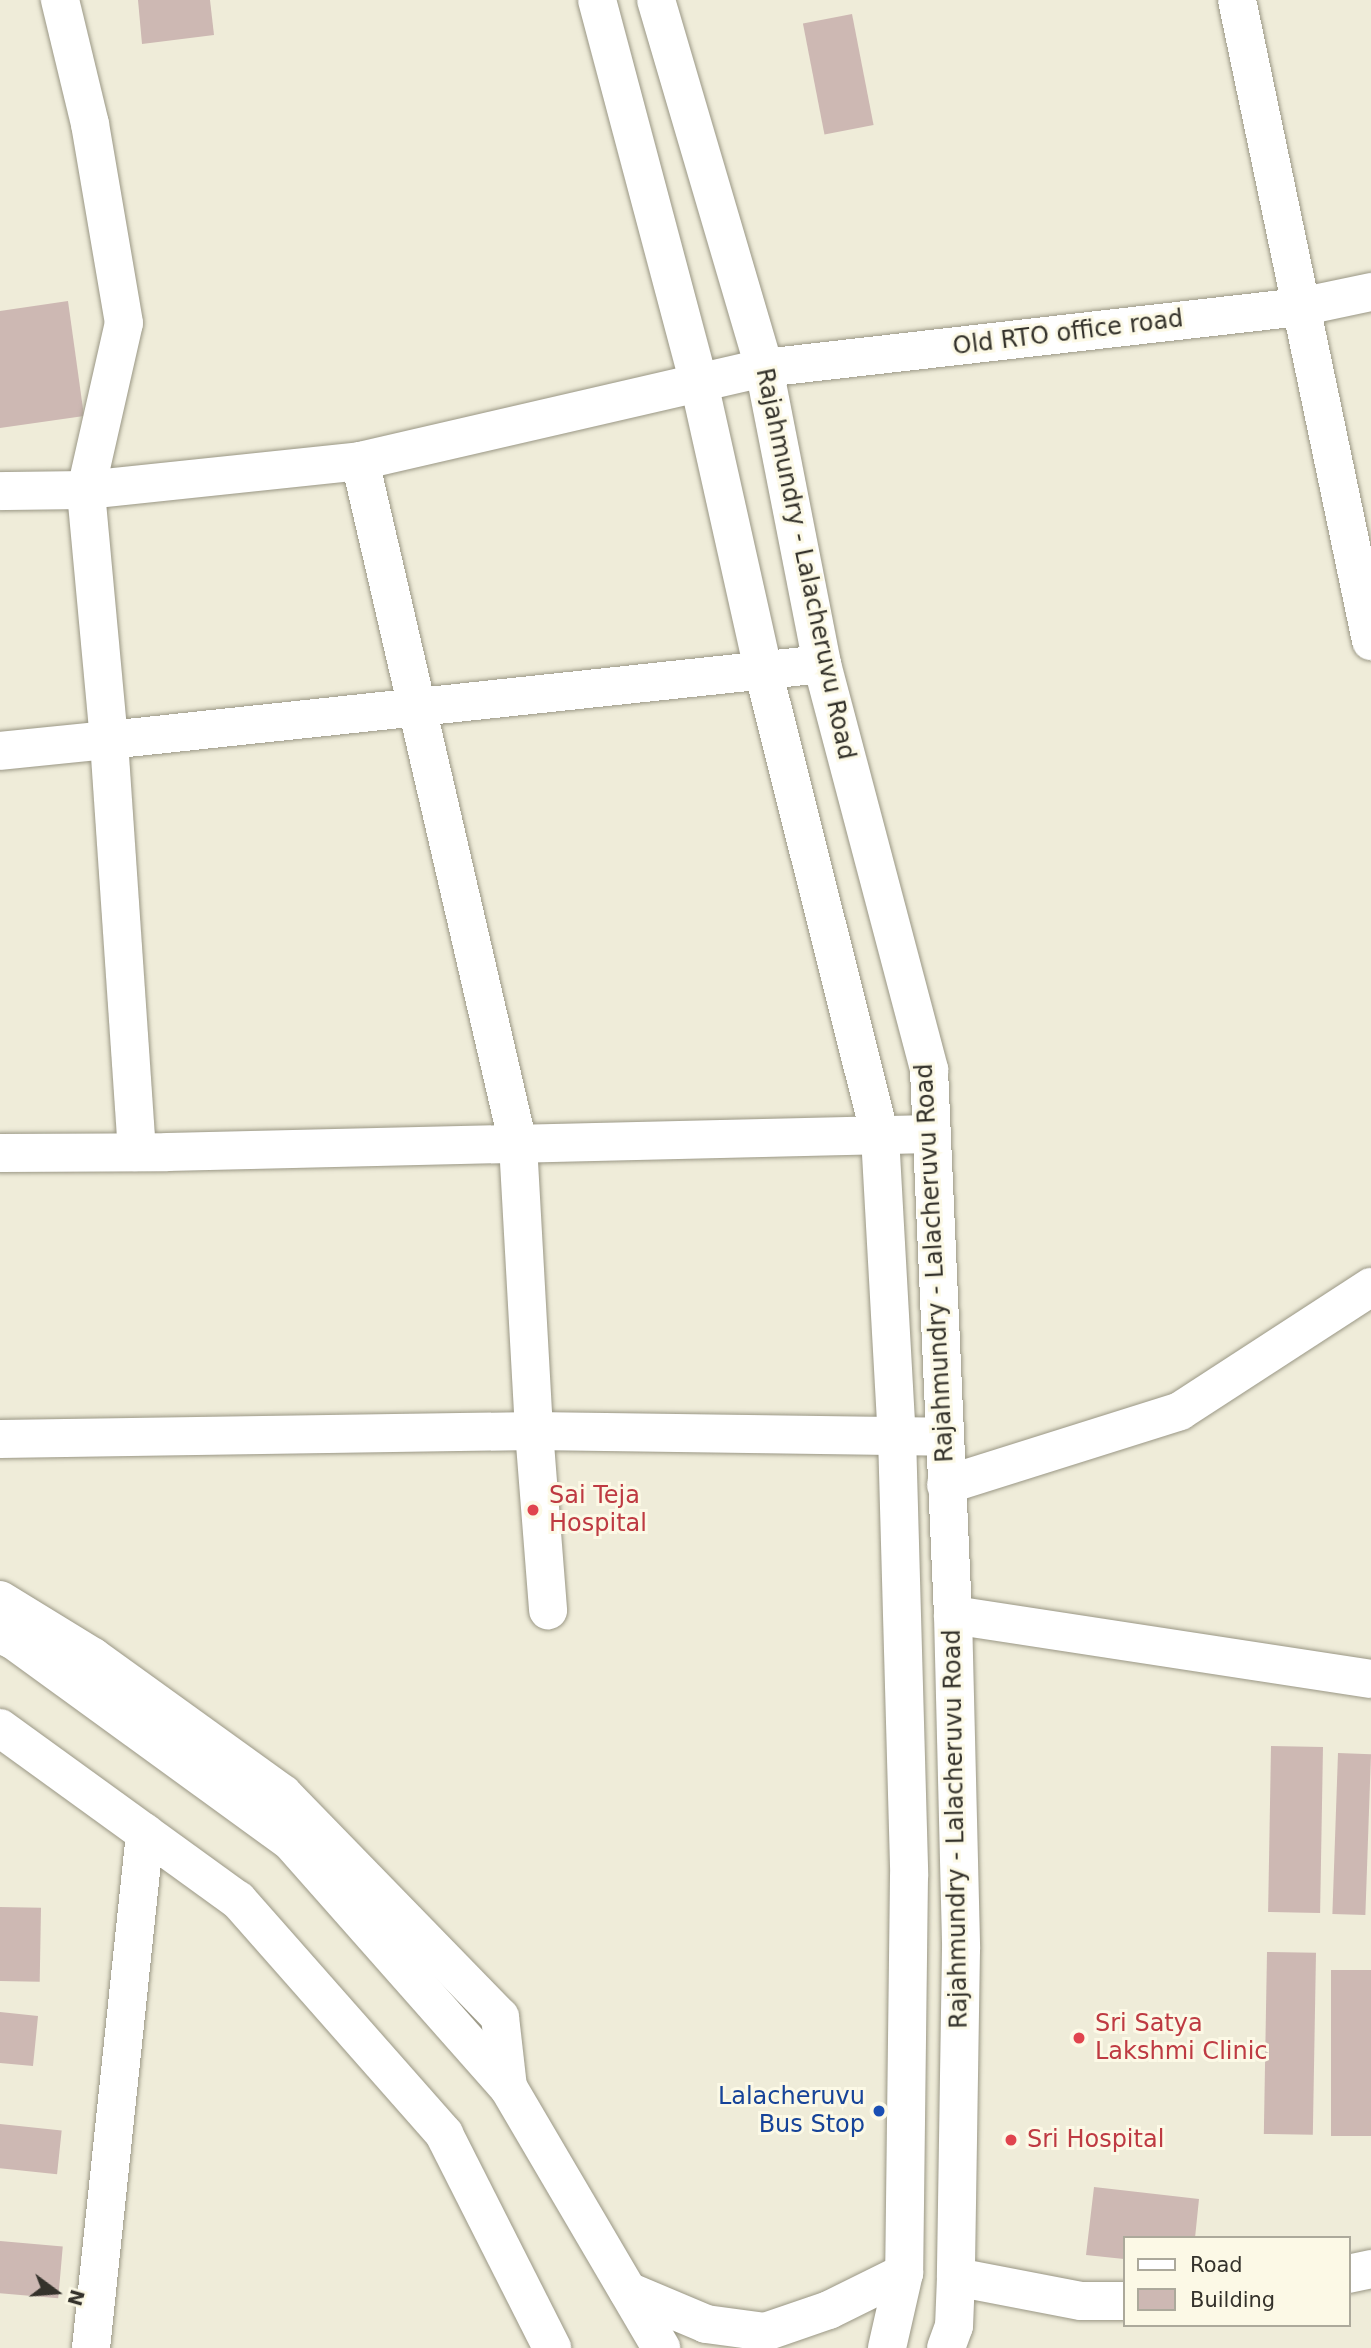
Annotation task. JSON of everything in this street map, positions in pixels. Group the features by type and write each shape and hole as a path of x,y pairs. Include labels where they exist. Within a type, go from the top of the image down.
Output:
{"main road":[{"path":"60,0 90,124 124,323 86,489 109,740 137,1152"},
{"path":"597,0 699,383 763,670 880,1136 897,1436 909,1876 904,2273 887,2348"},
{"name":"Rajahmundry - Lalacheruvu Road","path":"656,0 764,368 821,664 929,1070 953,1615 961,1949 953,2341"},
{"path":"1237,0 1371,642"},
{"name":"Old RTO office road","path":"0,491 86,489 360,461 764,368 1300,307 1371,292"},
{"path":"360,461 518,1144 534,1431 548,1609"},
{"path":"0,751 821,664"},
{"path":"0,1153 931,1134"},
{"path":"946,1485 1180,1411 1371,1287"},
{"path":"0,1438 534,1431 945,1437"},
{"path":"0,1600 93,1657 284,1794 500,2017 508,2087"},
{"path":"953,1615 1371,1679"},
{"path":"0,1634 13,1640 290,1841 508,2087 661,2348"},
{"path":"0,1728 237,1900 444,2134 552,2348"},
{"path":"91,2348 145,1833"},
{"path":"1350,2274 1371,2269"},
{"path":"628,2291 706,2324 765,2332 829,2310 904,2273"},
{"path":"956,2277 1081,2301 1122,2301"}],"building":[{"path":"138,0 210,0 214,35 142,44"},
{"path":"852,14 874,125 824,134 803,24"},
{"path":"68,301 84,416 0,428 0,311"},
{"path":"1271,1746 1323,1747 1320,1913 1268,1912"},
{"path":"1338,1753 1371,1754 1365,1915 1332,1914"},
{"path":"0,1907 41,1908 40,1982 0,1981"},
{"path":"1267,1952 1316,1953 1313,2135 1264,2134"},
{"path":"1331,1970 1371,1970 1371,2136 1331,2136"},
{"path":"0,2012 38,2016 33,2066 0,2063"},
{"path":"0,2124 62,2130 57,2174 0,2168"},
{"path":"1094,2187 1199,2199 1195,2236 1122,2236 1122,2259 1086,2255"},
{"path":"0,2241 63,2246 58,2298 0,2293"}],"place":[{"name":"Sai Teja Hospital","path":"533,1510"},
{"name":"Sri Satya Lakshmi Clinic","path":"1079,2038"},
{"name":"Lalacheruvu Bus Stop","path":"879,2111"},
{"name":"Sri Hospital","path":"1011,2140"}]}
